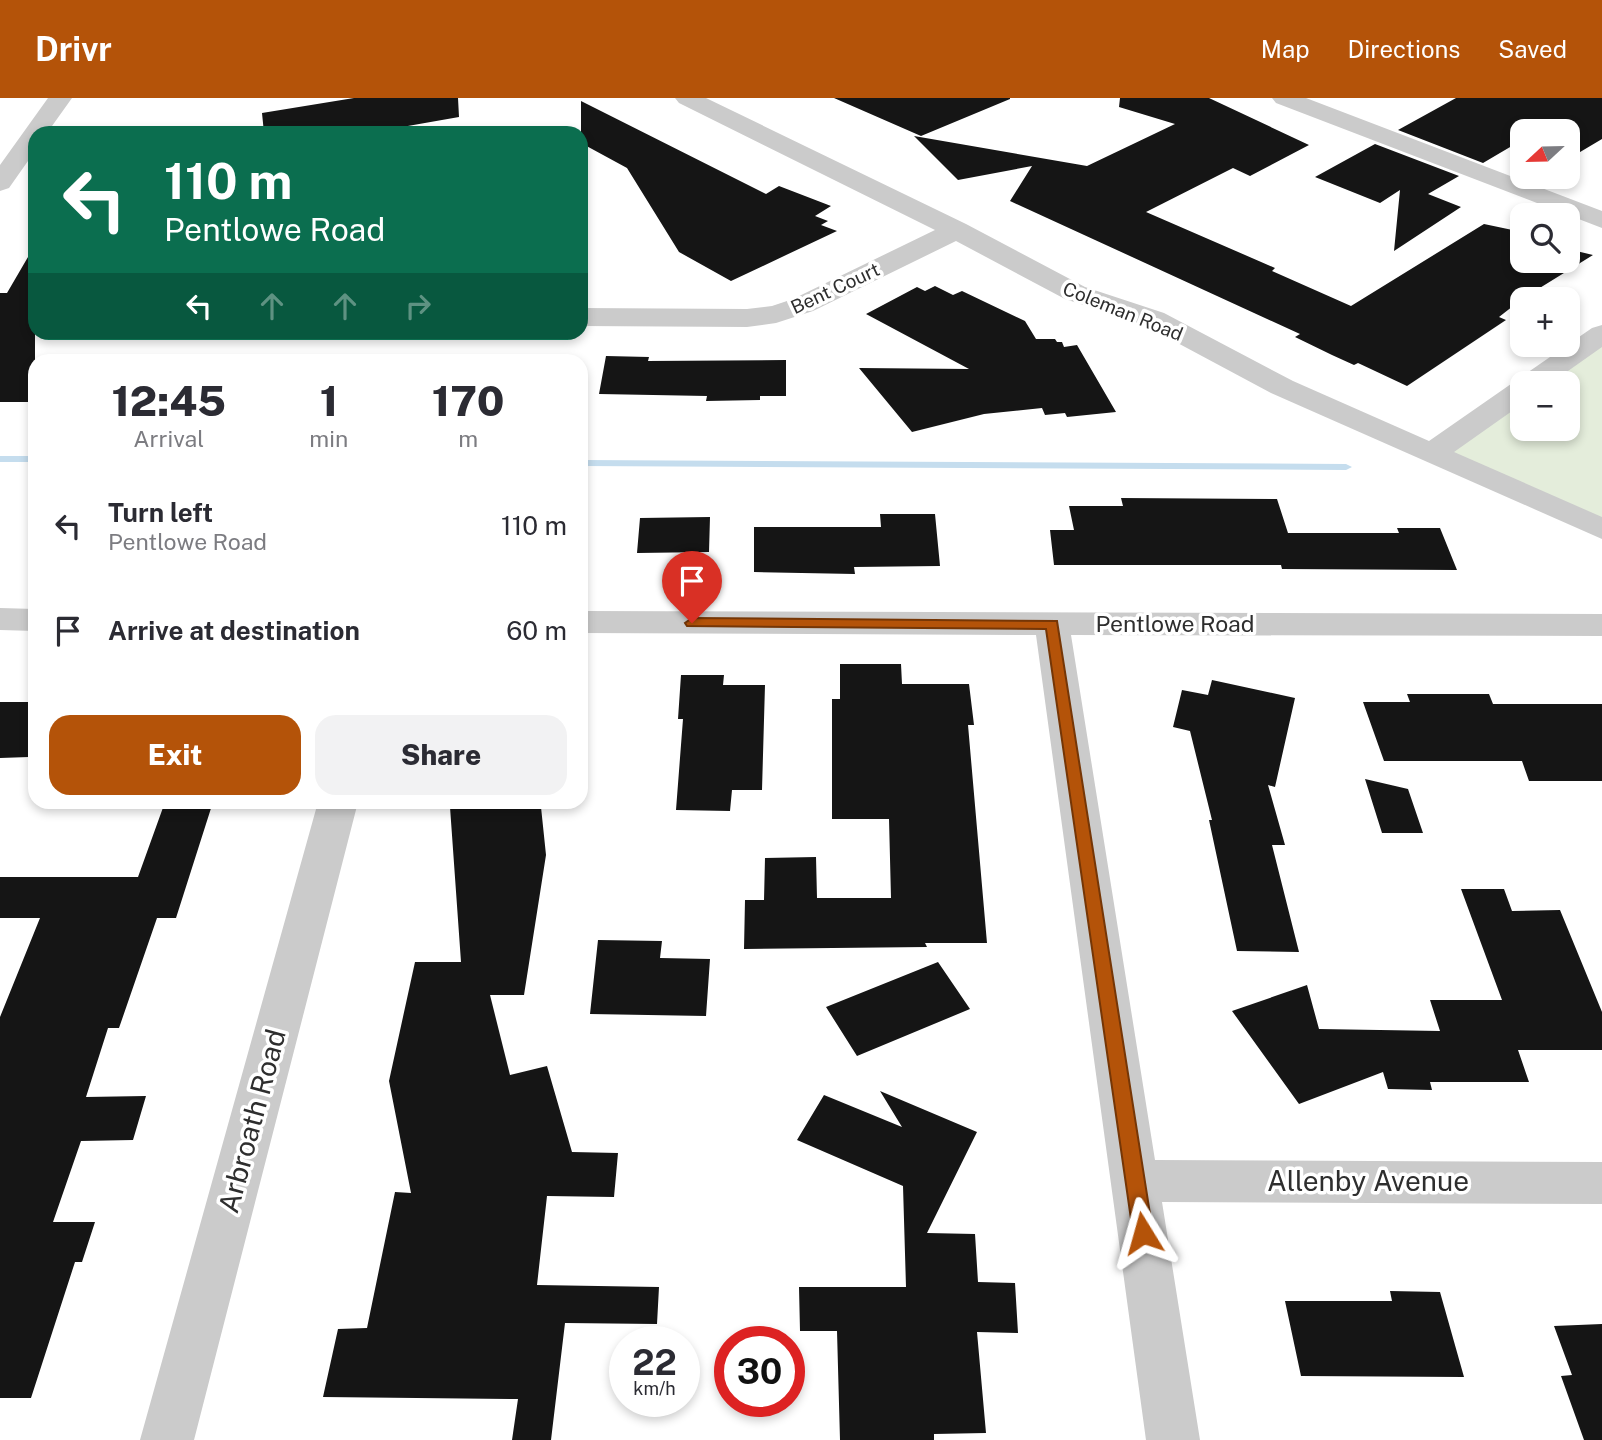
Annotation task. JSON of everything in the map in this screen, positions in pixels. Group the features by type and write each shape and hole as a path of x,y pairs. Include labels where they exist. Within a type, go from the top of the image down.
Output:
{"street":[{"path":"40,126 60,98"},
{"name":"Coleman Road","path":"687,98 957,230 1065,289 1154,319 1282,387 1602,529"},
{"path":"1284,98 1602,220"},
{"path":"0,183 28,143"},
{"name":"Bent Court","path":"588,317 747,317 776,314 803,305 957,230"},
{"path":"1549,371 1602,334"},
{"path":"1432,453 1510,398"},
{"path":"0,620 28,620"},
{"name":"Pentlowe Road","path":"588,622 1602,625"},
{"path":"1052,624 1173,1440"},
{"name":"Arbroath Road","path":"167,1440 336,809"},
{"name":"Allenby Avenue","path":"1135,1181 1602,1183"}],"green space":[{"path":"1602,334 1602,529 1432,453 1510,398 1510,441 1580,441 1580,371 1549,371 1569,357 1580,357 1580,349"}],"building":[{"path":"354,98 458,98 459,117 408,126 263,126 262,113"},
{"path":"834,98 1010,98 1010,99 921,136"},
{"path":"1120,98 1209,98 1309,145 1250,176 1233,168 1146,212 1275,268 1272,271 1351,306 1484,224 1510,229 1510,273 1564,273 1541,287 1510,287 1510,308 1499,317 1506,320 1407,386 1358,363 1354,365 1332,355 1295,337 1300,334 1010,201 1032,166 958,180 914,136 1087,166 1175,124 1119,107"},
{"path":"1456,98 1602,98 1602,139 1580,152 1580,119 1510,119 1510,147 1483,163 1398,130"},
{"path":"581,101 766,194 779,186 831,206 815,216 828,221 821,225 837,231 731,281 679,252 627,168 588,147 588,126 581,126"},
{"path":"1375,144 1459,176 1428,194 1461,207 1394,251 1400,190 1380,203 1315,177"},
{"path":"1580,252 1593,255 1580,263"},
{"path":"28,257 28,340 35,340 35,354 28,354 28,402 0,402 0,293 7,293"},
{"path":"935,286 953,295 962,291 1025,321 1036,339 1055,339 1062,342 1064,347 1077,345 1116,412 1067,417 1065,413 1045,415 1042,408 984,414 912,432 859,368 969,369 866,314 917,287 925,291"},
{"path":"606,356 649,357 648,361 786,360 786,396 760,396 760,400 706,401 707,396 599,394"},
{"path":"1121,498 1277,499 1288,533 1399,533 1397,528 1440,528 1457,570 1282,569 1281,565 1054,565 1050,530 1074,530 1069,506 1123,506"},
{"path":"880,514 935,514 940,566 854,567 855,574 754,572 754,527 881,527"},
{"path":"710,517 709,552 637,553 640,518"},
{"path":"840,664 901,664 902,684 969,684 974,725 968,725 987,943 925,943 927,947 744,949 745,900 764,900 765,858 816,857 817,898 891,898 889,819 832,819 832,699 840,699"},
{"path":"681,675 724,675 723,685 765,685 762,790 732,790 730,811 676,810 683,719 678,719"},
{"path":"1212,680 1295,698 1275,787 1268,785 1285,845 1272,845 1299,952 1237,951 1209,820 1212,820 1190,731 1173,727 1182,690 1208,695"},
{"path":"1407,694 1489,694 1493,704 1602,704 1602,781 1529,781 1522,761 1384,761 1363,702 1410,702"},
{"path":"0,702 28,702 28,757 0,758"},
{"path":"1365,779 1408,789 1423,833 1382,833"},
{"path":"162,809 211,809 176,918 157,918 119,1028 108,1028 86,1097 146,1096 133,1140 81,1141 53,1222 95,1222 82,1262 75,1262 31,1398 0,1398 0,1017 40,918 0,918 0,877 138,877"},
{"path":"450,809 541,809 546,855 524,995 490,995 510,1075 547,1066 572,1152 618,1153 614,1197 547,1196 537,1285 659,1287 657,1324 565,1323 551,1440 512,1440 518,1399 323,1397 338,1329 367,1328 395,1192 411,1193 389,1081 415,962 461,962"},
{"path":"1461,889 1504,889 1512,911 1560,910 1602,1012 1602,1050 1518,1050 1529,1082 1430,1082 1432,1090 1388,1089 1383,1072 1299,1104 1232,1011 1307,985 1319,1029 1440,1031 1430,1000 1502,1000"},
{"path":"598,940 662,941 660,958 710,959 706,1016 590,1014"},
{"path":"938,962 970,1009 857,1056 826,1007"},
{"path":"880,1091 977,1132 927,1233 975,1234 978,1282 1015,1283 1018,1333 977,1332 986,1433 934,1434 934,1440 840,1440 837,1331 805,1331 805,1326 800,1326 799,1287 906,1287 903,1186 797,1140 824,1095 902,1127"},
{"path":"1390,1291 1440,1292 1464,1377 1301,1376 1285,1301 1392,1301"},
{"path":"1602,1324 1602,1440 1584,1440 1561,1376 1572,1375 1554,1326"}],"waterway":[{"path":"0,459 28,459"},
{"path":"588,463 1346,467"}],"route":[{"path":"692,623 1052,624 1143,1233"}]}
